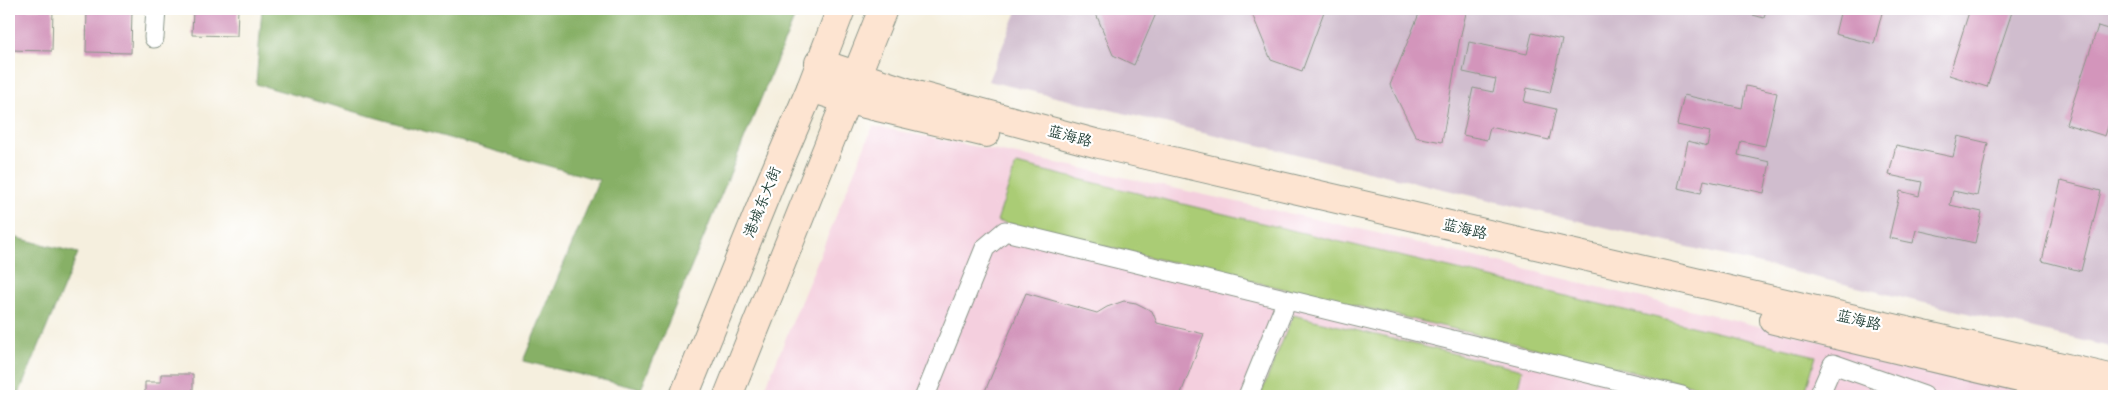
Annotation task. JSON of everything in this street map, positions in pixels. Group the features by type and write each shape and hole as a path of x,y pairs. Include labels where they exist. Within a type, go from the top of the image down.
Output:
{"street":[{"path":"154,38 156,9"},
{"name":"港城东大街","path":"684,396 841,9"},
{"path":"728,396 883,9"},
{"name":"蓝海路","path":"815,75 856,74 916,95 1094,143 2114,379"},
{"name":"蓝海路","path":"815,75 848,100 2095,396"},
{"path":"925,396 985,248 1005,231 1682,396"},
{"path":"1248,396 1287,300"},
{"path":"1819,396 1833,364 1924,396"}],"shaded area":[{"path":"1018,9 2114,9 2114,348 988,81"},
{"path":"873,126 1086,169 1360,229 2046,396 762,396"}],"green space":[{"path":"262,9 798,9 641,389 523,361 599,180 256,84"},
{"path":"1016,164 1816,356 1804,396 1737,396 997,221"},
{"path":"9,236 78,253 18,396 9,396"},
{"path":"1293,315 1522,370 1516,396 1260,396"}],"building":[{"path":"9,9 53,9 52,51 9,50"},
{"path":"87,9 132,10 131,53 86,52"},
{"path":"193,9 238,9 237,36 192,35"},
{"path":"1094,9 1158,9 1134,65 1113,55"},
{"path":"1250,9 1325,9 1302,71 1271,60"},
{"path":"1421,9 1467,9 1459,43 1442,142 1416,137 1390,85"},
{"path":"1731,9 1766,9 1764,18"},
{"path":"1841,9 1883,9 1874,44 1835,34"},
{"path":"1970,9 2013,9 1987,87 1949,75"},
{"path":"2098,26 2114,31 2114,107 2105,136 2066,124"},
{"path":"1532,33 1562,40 1550,93 1527,88 1524,102 1556,109 1549,140 1490,127 1487,140 1463,135 1473,88 1493,92 1496,79 1463,72 1469,42 1527,54"},
{"path":"1746,86 1777,93 1765,146 1741,141 1738,155 1770,162 1764,193 1704,180 1701,193 1678,188 1688,141 1707,146 1710,132 1677,125 1684,95 1742,108"},
{"path":"1958,136 1988,143 1977,196 1953,191 1950,205 1982,212 1975,243 1916,230 1913,243 1889,238 1900,191 1919,196 1922,182 1889,175 1896,145 1953,157"},
{"path":"2061,181 2101,191 2081,271 2042,261"},
{"path":"1026,293 1097,313 1124,301 1136,303 1152,311 1157,323 1204,334 1180,396 983,396"},
{"path":"161,374 193,374 193,396 145,396 145,382 161,382"}]}
